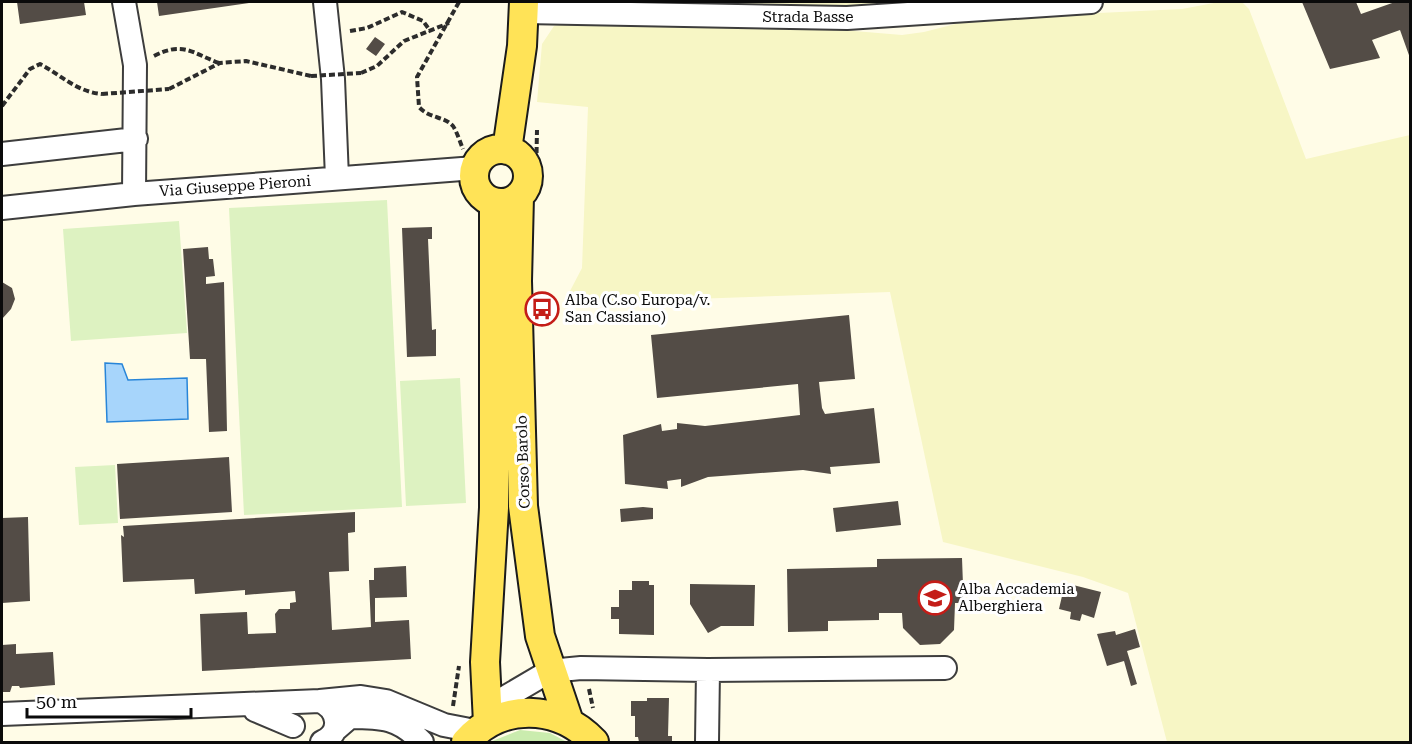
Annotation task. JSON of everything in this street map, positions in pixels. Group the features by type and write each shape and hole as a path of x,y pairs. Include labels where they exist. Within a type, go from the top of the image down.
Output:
{"main road":[{"path":"507,150 522,46 524,7"},
{"path":"498,149 507,150 514,153 526,165 528,181 507,200 479,193 471,168 484,155 498,149"},
{"name":"Corso Barolo","path":"507,200 518,281 523,506 532,586 540,636 550,671 566,712"},
{"name":"Corso Barolo","path":"479,726 494,508 507,200"},
{"path":"479,726 507,715 528,712 549,714 566,712 594,742"}],"street":[{"path":"124,2 135,65 134,194"},
{"path":"325,2 329,34 337,178"},
{"name":"Strada Basse","path":"524,7 847,18 1091,2"},
{"path":"2,154 136,139"},
{"name":"Via Giuseppe Pieroni","path":"2,208 134,194 471,168"},
{"path":"566,712 574,684 594,668"},
{"path":"2,714 242,706 361,698 386,701 444,725 479,726 550,671 594,668 708,670 945,668"},
{"path":"706,742 708,670"},
{"path":"300,734 295,712 313,702 332,709 337,723 329,736"},
{"path":"242,706 272,715 300,734"},
{"path":"329,736 350,717 390,718 412,732 422,742"}],"path":[{"path":"459,2 417,77 419,107 428,116 442,118 453,126 471,168"},
{"path":"329,34 367,28 402,12 423,21 430,32"},
{"path":"2,106 30,69 40,64 62,75 74,86 90,93 102,94 169,89 220,63 246,61 311,76 361,72 378,66 404,41 449,23"},
{"path":"135,65 168,48 185,47 220,63"},
{"path":"456,691 459,662"}],"green space":[{"path":"569,2 936,2 799,8"},
{"path":"1219,2 1242,2 1249,9 1306,159 1410,135 1410,742 1167,742 1128,593 1083,577 943,542 890,292 580,303 570,291 582,268 588,107 537,102 542,44 554,26 565,24 830,29 902,35 975,19 1182,9"},
{"path":"387,200 402,507 244,515 229,208"},
{"path":"179,221 187,333 71,341 63,229"},
{"path":"460,378 466,503 406,506 400,381"},
{"path":"115,465 118,523 79,525 75,467"},
{"path":"520,730 550,733 567,742 490,742"}],"water":[{"path":"105,363 122,364 128,380 187,378 188,419 107,422"}],"building":[{"path":"17,2 84,2 86,15 20,24"},
{"path":"157,2 249,2 249,3 159,16"},
{"path":"1302,2 1356,2 1361,14 1395,2 1410,2 1410,58 1400,30 1372,40 1380,58 1330,69"},
{"path":"375,37 385,44 376,56 366,49"},
{"path":"432,227 432,239 428,239 432,330 436,329 436,356 407,357 402,228"},
{"path":"208,247 209,259 213,259 215,276 206,277 206,284 224,282 227,431 209,432 206,359 190,359 183,249"},
{"path":"2,282 12,288 15,299 11,309 2,319"},
{"path":"849,315 855,379 819,382 822,408 825,414 874,408 880,463 830,467 831,474 803,470 708,477 681,487 681,479 667,481 668,489 625,484 623,435 661,424 662,431 677,429 677,423 705,426 800,415 798,384 657,398 651,335"},
{"path":"229,457 232,512 120,519 117,464"},
{"path":"898,501 901,525 836,532 833,508"},
{"path":"653,508 653,519 621,522 620,509"},
{"path":"355,512 355,532 348,533 349,571 329,572 332,630 371,627 369,580 374,580 374,568 406,566 407,597 375,598 375,622 409,620 411,659 202,671 200,614 247,612 248,634 276,633 275,614 279,609 290,609 290,603 296,602 295,591 245,595 245,590 195,594 194,579 123,582 121,535 124,537 123,526"},
{"path":"28,517 30,601 2,603 2,518"},
{"path":"962,558 963,585 968,584 968,589 963,589 963,603 955,603 954,630 940,644 920,645 903,628 902,613 879,613 879,620 828,621 828,631 788,632 787,569 877,567 877,559"},
{"path":"632,581 649,581 649,585 654,585 654,635 619,634 619,619 611,619 611,607 619,607 619,590 632,590"},
{"path":"1065,583 1101,592 1094,618 1082,614 1080,621 1070,619 1071,612 1059,609"},
{"path":"690,584 755,585 754,626 721,626 708,633 690,604"},
{"path":"1135,629 1140,647 1127,651 1137,684 1131,686 1124,661 1107,666 1097,634 1115,631 1116,635"},
{"path":"16,644 16,654 53,652 55,685 20,688 12,686 10,692 2,692 2,645"},
{"path":"647,698 669,698 668,736 672,736 672,742 639,742 638,737 635,737 635,716 631,716 631,701 647,701"}],"place":[{"name":"Alba (C.so Europa/v. San Cassiano)","path":"542,309"},
{"name":"Alba Accademia Alberghiera","path":"935,598"}]}
